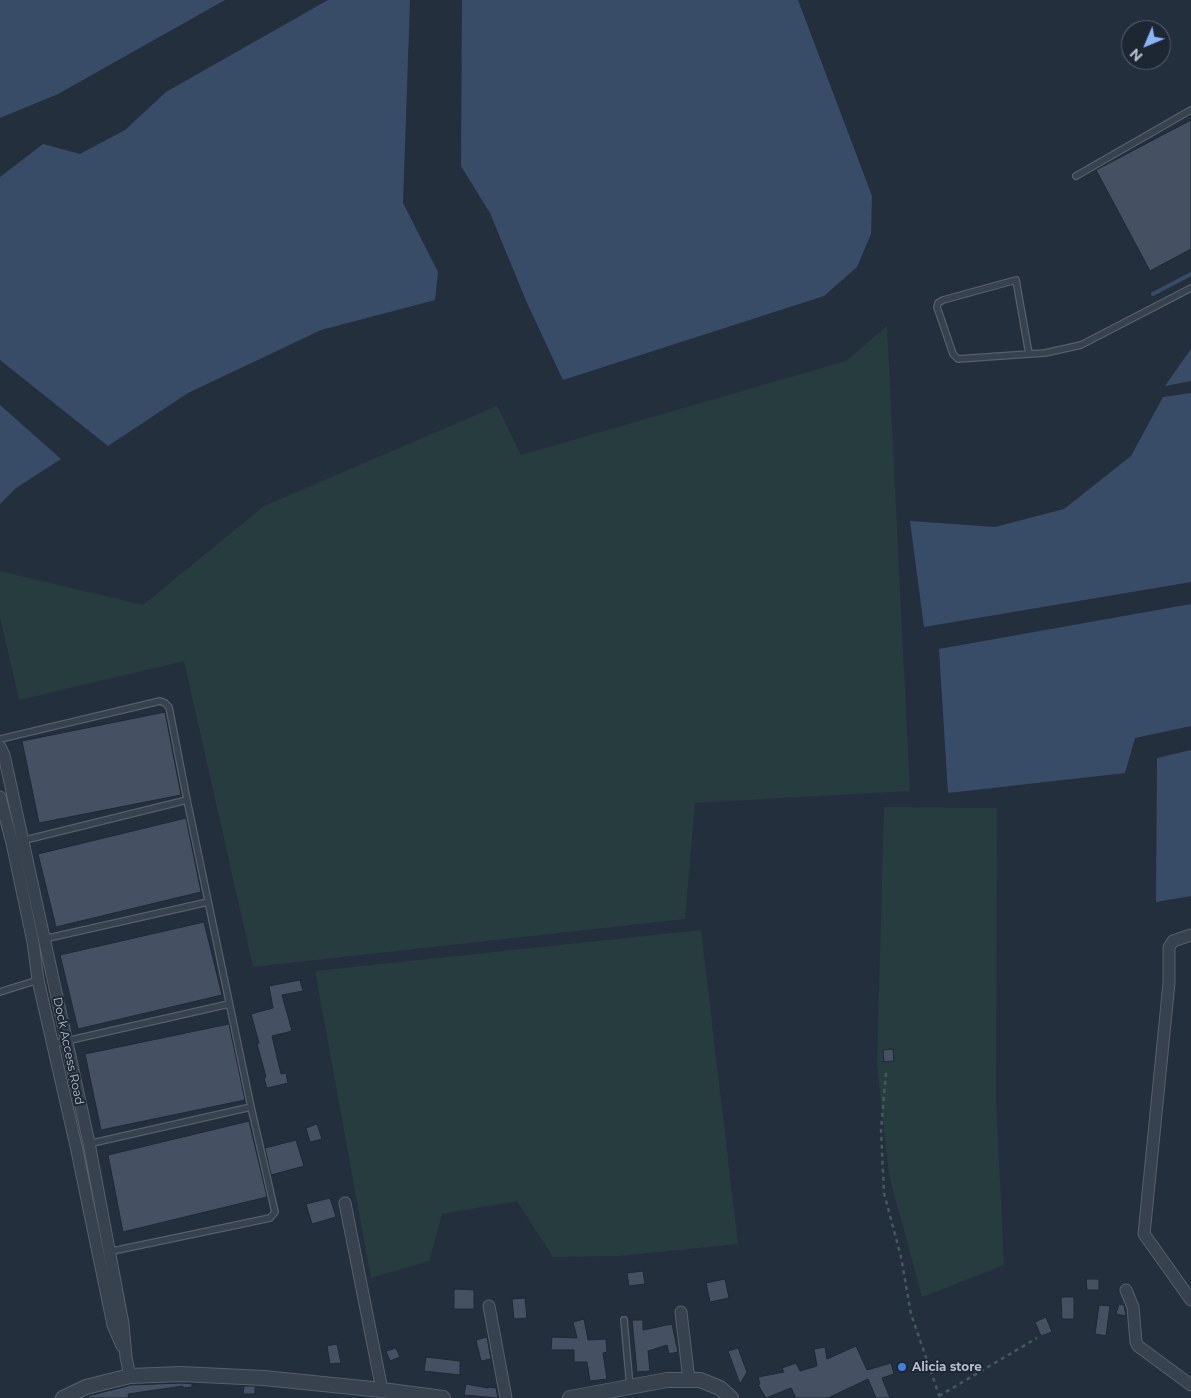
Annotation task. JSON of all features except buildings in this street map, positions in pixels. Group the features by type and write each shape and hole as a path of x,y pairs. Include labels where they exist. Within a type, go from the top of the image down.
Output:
{"street":[{"name":"Dock Access Road","path":"0,746 4,755 17,842 38,941 66,1041 89,1144 104,1253"},
{"name":"Dock Access Road","path":"0,797 17,842"},
{"path":"1190,1299 1144,1234 1169,983 1169,947 1173,941 1191,935"},
{"name":"Dock Access Road","path":"38,941 38,980 76,1146 124,1324 126,1357 130,1376"},
{"path":"345,1203 382,1390"},
{"path":"1190,1299 1191,1284"},
{"path":"1126,1290 1133,1307 1138,1346 1191,1385"},
{"path":"489,1306 506,1398"},
{"path":"681,1312 689,1380"},
{"path":"63,1398 86,1387 130,1376 181,1374 264,1378 443,1398"},
{"path":"570,1398 667,1380 700,1380 720,1388 731,1398"}],"lane":[{"path":"1076,176 1191,110"},
{"path":"1029,354 1016,280 938,303 937,308 953,354 958,358 1029,354 1045,353 1081,345 1191,288"},
{"path":"0,739 160,701 169,708 229,1004 275,1212 270,1218 104,1253"},
{"path":"17,842 187,800"},
{"path":"38,941 208,902"},
{"path":"0,992 38,980"},
{"path":"53,1044 229,1004"},
{"path":"76,1146 251,1107"},
{"path":"624,1320 630,1387"}],"path":[{"path":"886,1073 881,1130 884,1193 901,1257 911,1314 940,1397 1037,1338"}],"green space":[{"path":"887,326 910,791 695,803 685,919 253,967 184,661 19,700 0,617 0,571 143,605 264,506 497,406 521,455 846,361"},
{"path":"884,807 997,808 996,1098 1004,1265 922,1297 889,1175 877,1065"},
{"path":"701,930 738,1244 618,1256 553,1257 517,1201 442,1214 429,1261 371,1278 315,971"}],"water":[{"path":"0,0 225,0 58,94 0,118"},
{"path":"328,0 410,0 403,203 438,272 435,300 321,330 188,393 108,446 0,360 0,177 43,144 80,154 125,130 166,92"},
{"path":"462,0 798,0 872,196 871,234 857,267 824,296 563,380 527,303 490,213 461,166"},
{"path":"1191,349 1191,381 1165,386"},
{"path":"1191,393 1191,582 924,627 910,521 995,527 1064,509 1131,456 1163,397"},
{"path":"0,405 61,459 16,488 0,504"},
{"path":"1191,604 1191,726 1135,738 1125,773 948,793 939,649"},
{"path":"1191,750 1191,896 1156,902 1157,758"}],"waterway":[{"path":"1153,294 1191,274"}],"place":[{"name":"Alicia store","path":"902,1367"}]}
